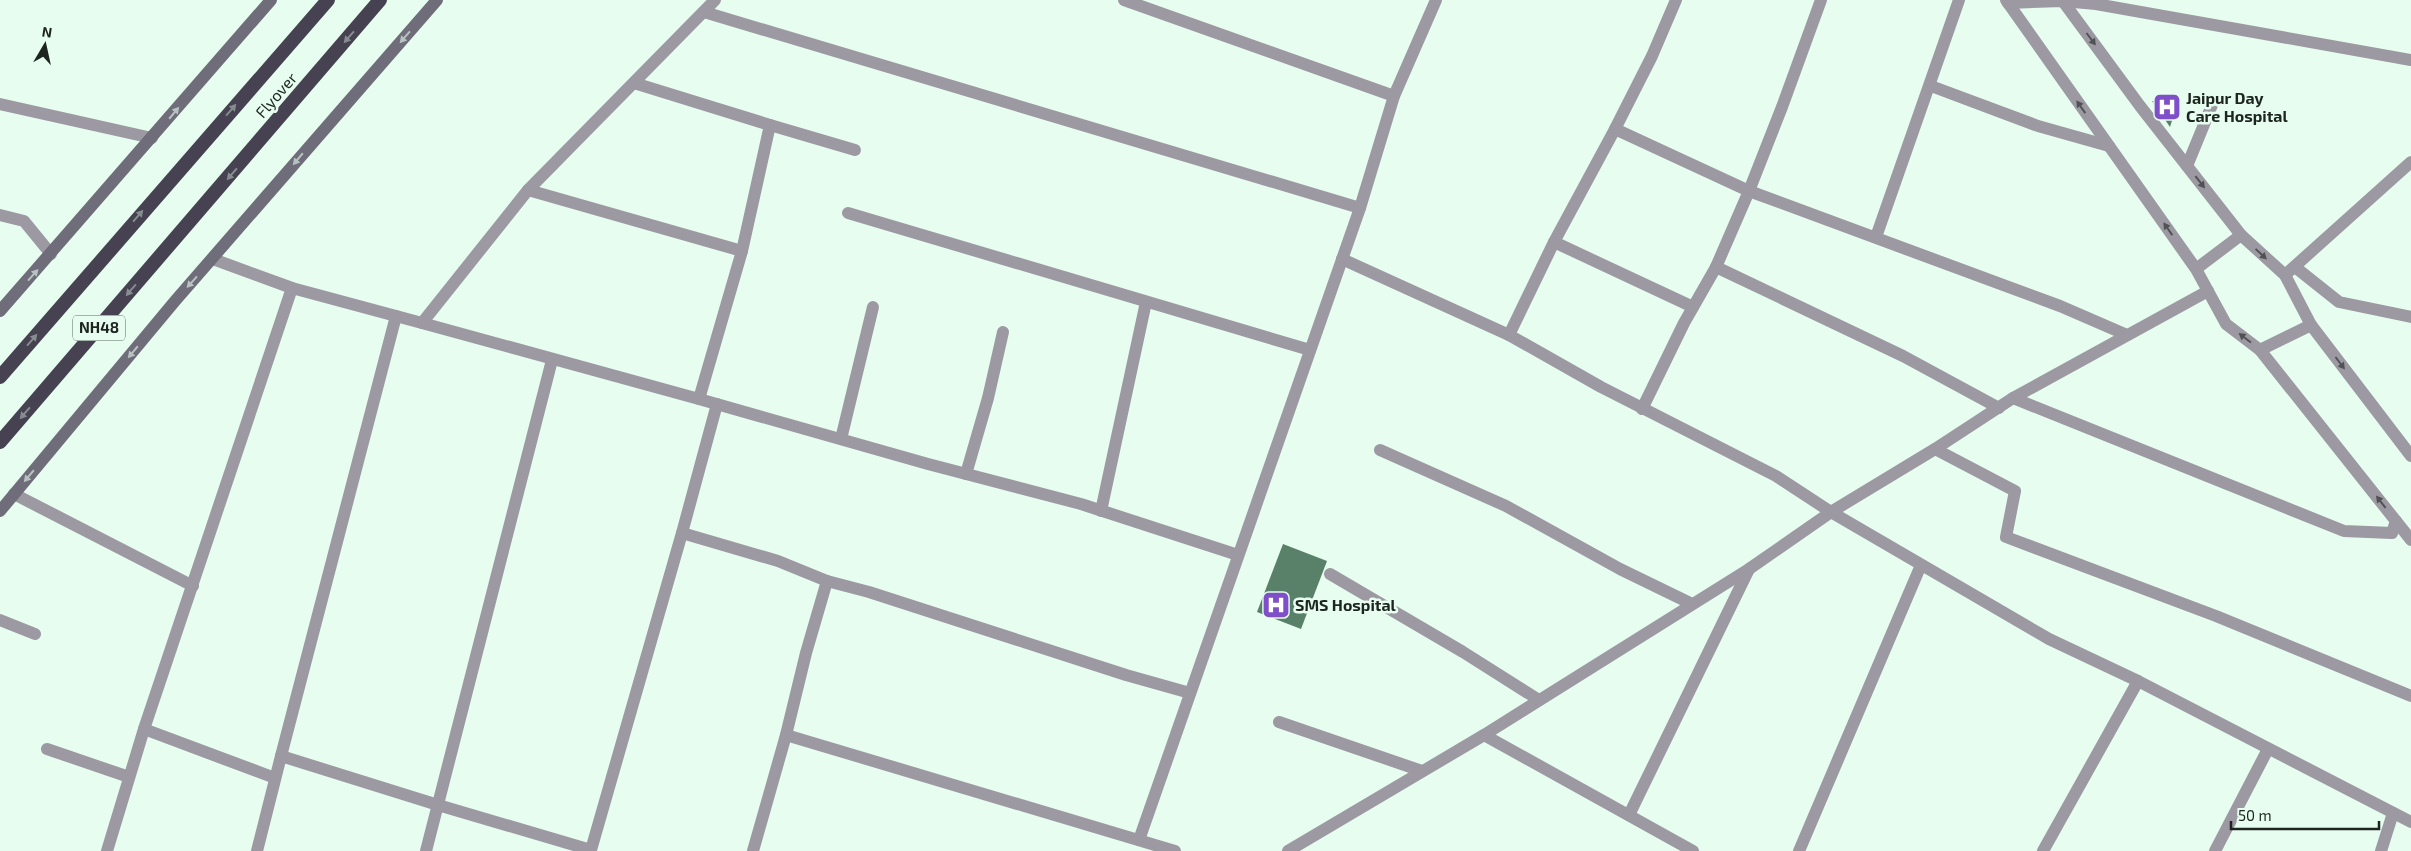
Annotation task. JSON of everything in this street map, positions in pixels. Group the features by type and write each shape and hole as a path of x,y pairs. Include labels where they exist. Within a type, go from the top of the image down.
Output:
{"highway":[{"name":"Flyover","path":"0,377 164,186 328,0"},
{"name":"Flyover","path":"0,442 380,0"}],"main road":[{"path":"0,311 271,0"},
{"path":"0,511 175,301 437,0"}],"street":[{"path":"422,322 528,190 715,0"},
{"path":"1124,0 1394,96"},
{"path":"1139,840 1360,208 1394,96 1436,0"},
{"path":"1508,335 1554,242 1652,56 1676,0"},
{"path":"1642,409 1693,307 1716,267 1782,107 1821,0"},
{"path":"1876,237 1960,0"},
{"path":"2007,2 2062,0 2096,4 2411,60"},
{"path":"2062,0 2241,235 2285,275 2310,324 2411,456"},
{"path":"2007,2 2196,269 2226,324 2260,350 2411,540"},
{"path":"704,12 1360,208"},
{"path":"634,83 856,150"},
{"path":"1931,86 2038,126 2109,146"},
{"path":"0,104 152,138"},
{"path":"2187,166 2212,105"},
{"path":"699,399 742,251 770,125"},
{"path":"1615,129 1748,191 2060,306 2127,335"},
{"path":"2285,275 2411,162"},
{"path":"528,190 742,251"},
{"path":"848,213 1310,350"},
{"path":"0,215 24,221 51,254"},
{"path":"2196,269 2241,235"},
{"path":"1554,242 1693,307"},
{"path":"213,259 292,288 422,322 552,360 718,404 1101,511 1238,554"},
{"path":"1342,259 1508,335 1642,409 1776,476 1831,512 2049,638 2138,681 2411,822"},
{"path":"1716,267 1903,356 1998,408"},
{"path":"2295,267 2339,302 2411,317"},
{"path":"107,851 144,729 292,288"},
{"path":"1288,851 1484,735 1749,569 1831,512 1935,449 2013,398 2208,291"},
{"path":"1101,511 1146,302"},
{"path":"842,439 873,307"},
{"path":"257,851 396,316"},
{"path":"2260,350 2310,324"},
{"path":"966,474 988,398 1003,332"},
{"path":"426,851 552,360"},
{"path":"2013,398 2344,532 2392,533 2396,522"},
{"path":"281,756 438,806 592,851 718,404"},
{"path":"1935,449 2014,490 2006,537 2216,616 2411,696"},
{"path":"1380,450 1506,506 1620,569 1692,604"},
{"path":"14,494 193,586"},
{"path":"682,533 778,561 827,581 869,592 1098,666 1190,693"},
{"path":"1799,851 1921,565"},
{"path":"1629,816 1749,569"},
{"path":"1330,574 1463,652 1539,700"},
{"path":"753,851 827,581"},
{"path":"0,620 35,634"},
{"path":"2043,851 2138,681"},
{"path":"1278,722 1422,771"},
{"path":"144,729 275,778"},
{"path":"786,735 1175,851"},
{"path":"1484,735 1693,851"},
{"path":"47,749 129,778"},
{"path":"2215,851 2268,749"},
{"path":"2381,851 2393,813"}],"building":[{"path":"2152,101 2178,101 2170,127"},
{"path":"1283,544 1327,561 1301,629 1257,612"}],"place":[{"name":"Jaipur Day Care Hospital","path":"2167,107"},
{"name":"SMS Hospital","path":"1276,605"}]}
